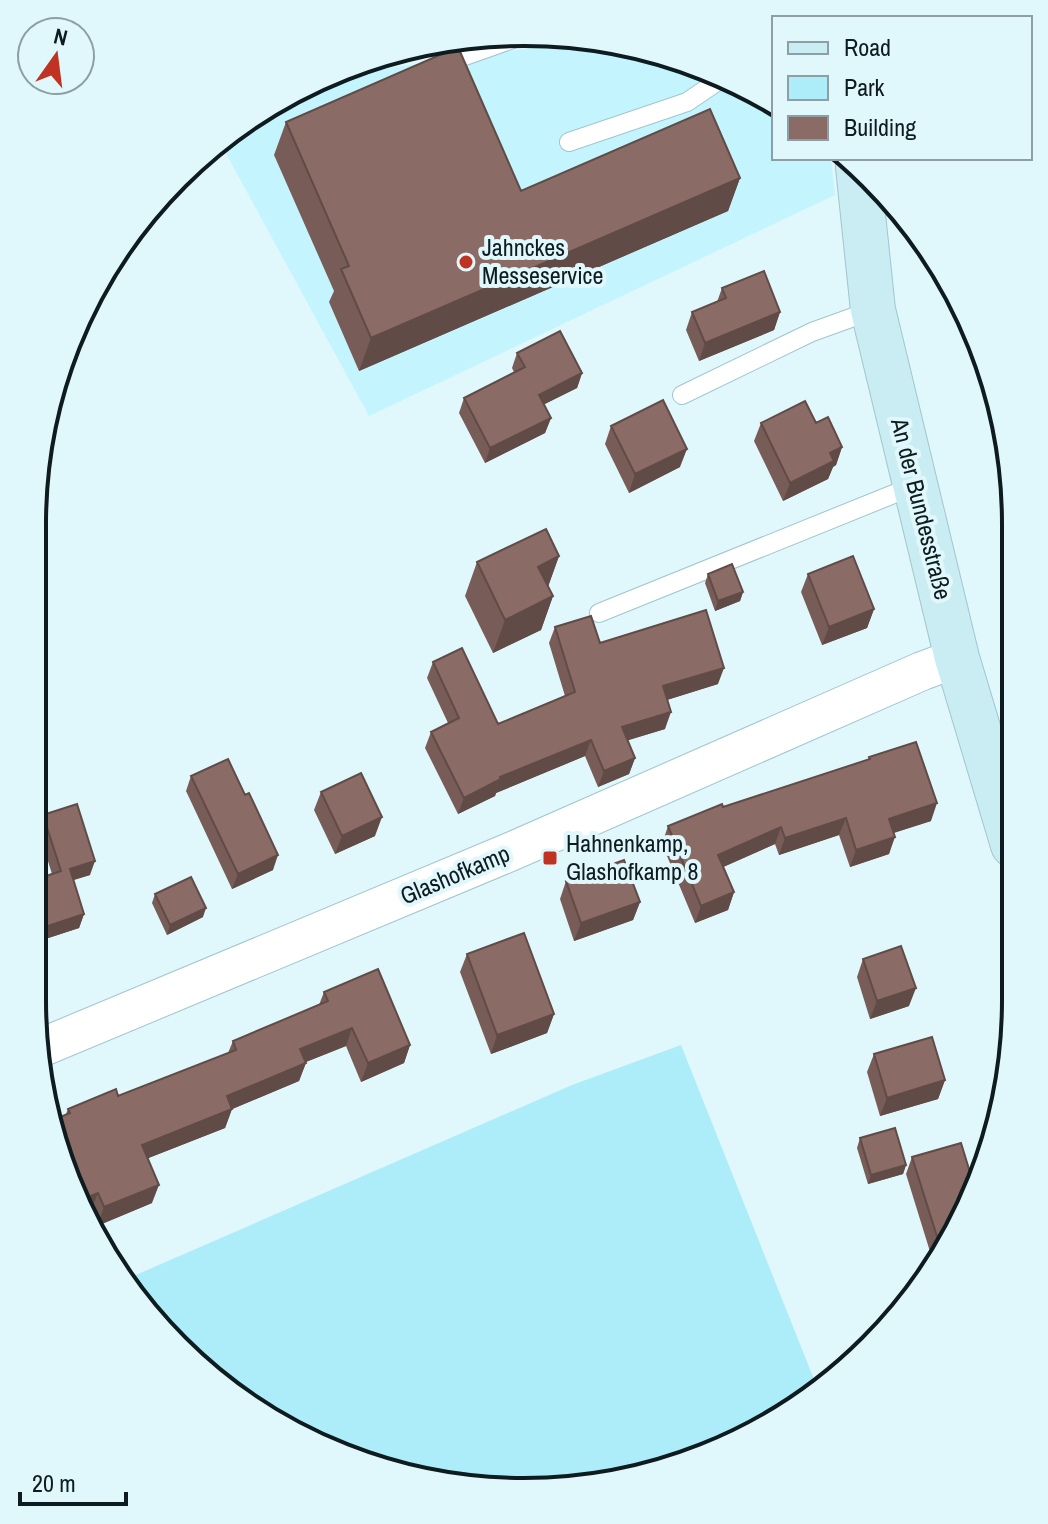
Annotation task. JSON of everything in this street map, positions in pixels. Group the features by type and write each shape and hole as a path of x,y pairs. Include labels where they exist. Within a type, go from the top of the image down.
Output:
{"main road":[{"name":"An der Bundesstraße","path":"860,184 873,310 957,658 1002,808"}],"street":[{"name":"Glashofkamp","path":"48,1045 510,852 957,658"}],"lane":[{"path":"423,70 488,47"},
{"path":"569,142 687,102 713,85"},
{"path":"682,395 812,332 873,310"},
{"path":"599,613 916,485"}],"shaded area":[{"path":"542,47 586,50 648,62 707,82 772,116 772,160 831,160 835,195 369,416 225,152 285,110 373,70"}],"green space":[{"path":"681,1045 814,1380 735,1429 648,1462 555,1477 462,1474 370,1453 285,1414 233,1379 186,1338 134,1276 572,1085"}],"building":[{"name":"Jahnckes Messeservice","path":"459,50 521,191 710,109 740,178 371,338 341,269 349,266 286,122 445,53"},
{"path":"764,271 780,312 705,343 692,312 726,298 722,288"},
{"path":"560,331 582,373 539,395 551,418 490,448 464,398 525,367 517,353"},
{"path":"663,400 687,449 635,474 611,426"},
{"path":"805,401 816,423 828,417 842,447 830,453 834,461 790,483 761,423"},
{"path":"546,529 559,556 538,567 553,596 505,620 477,562"},
{"path":"853,556 874,609 829,627 808,574"},
{"path":"732,564 743,592 718,601 708,574"},
{"path":"706,610 724,668 663,686 671,712 622,727 635,758 604,771 591,740 500,777 464,798 431,732 459,718 433,662 462,648 498,724 575,692 555,627 591,616 600,643"},
{"path":"916,742 937,803 889,819 895,837 856,850 846,818 785,838 781,827 718,855 734,892 701,906 668,826 722,804 723,807"},
{"path":"228,759 245,795 249,793 278,855 238,874 191,776"},
{"path":"361,773 382,817 342,836 321,792"},
{"path":"77,804 95,861 70,869 84,914 46,927 46,876 61,871 46,824 46,814"},
{"path":"624,860 640,902 581,923 566,881"},
{"path":"191,877 206,908 170,925 155,894"},
{"path":"524,933 554,1014 497,1035 467,954"},
{"path":"901,946 916,988 877,1001 863,959"},
{"path":"378,969 410,1045 368,1063 352,1028 300,1049 306,1063 227,1096 232,1109 142,1145 159,1185 104,1207 98,1193 88,1197 62,1124 60,1117 70,1113 68,1109 116,1089 118,1096 236,1050 233,1041 328,1001 324,992"},
{"path":"932,1037 945,1080 887,1098 874,1054"},
{"path":"895,1128 906,1165 871,1175 860,1138"},
{"path":"961,1143 970,1172 938,1239 912,1157"}],"place":[{"name":"Jahnckes Messeservice","path":"466,262"},
{"name":"Hahnenkamp, Glashofkamp 8","path":"550,858"}]}
